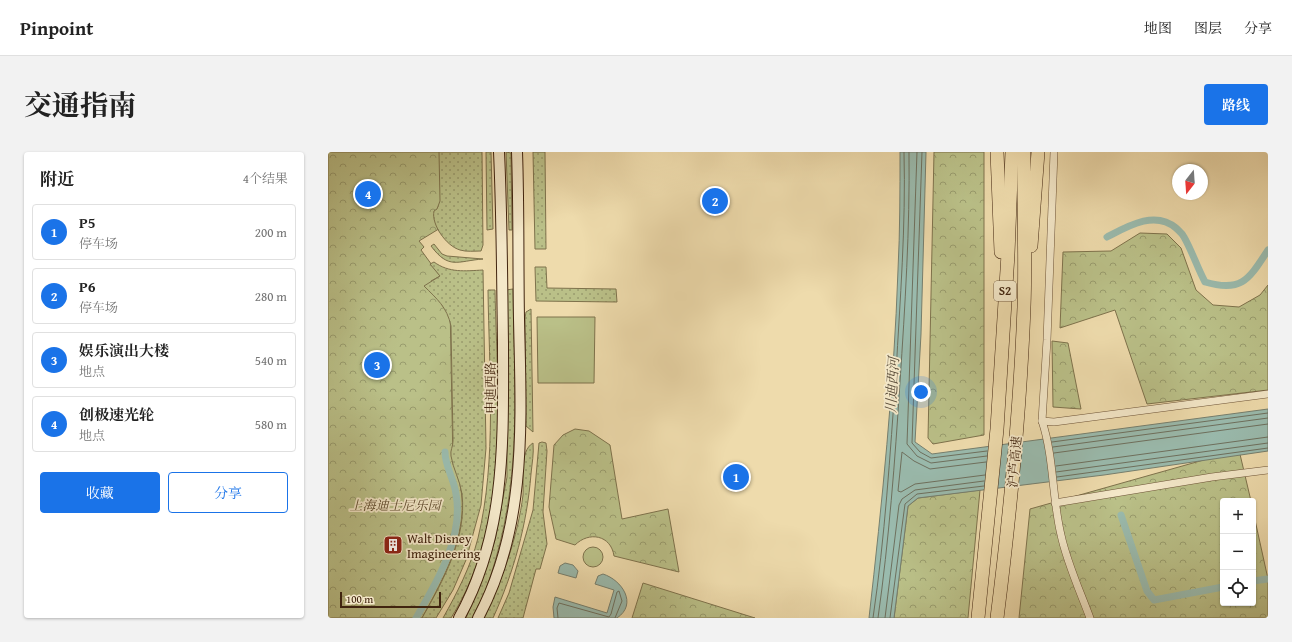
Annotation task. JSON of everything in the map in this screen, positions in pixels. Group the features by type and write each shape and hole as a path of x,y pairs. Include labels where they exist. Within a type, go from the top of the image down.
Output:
{"highway":[{"name":"沪芦高速","path":"997,152 1004,307"},
{"name":"沪芦高速","path":"978,618 991,502 997,429 1011,204 1012,152"},
{"name":"沪芦高速","path":"1024,152 1024,305"},
{"name":"沪芦高速","path":"997,618 1011,499 1024,305 1035,207 1038,152"}],"street":[{"name":"申迪西路","path":"459,618 468,600 487,547 496,512 502,465 502,233 499,152"},
{"path":"478,618 492,586 509,535 519,468 520,404 517,152"},
{"path":"1054,152 1047,340 1042,421 1046,433 1053,494 1061,536 1090,618"},
{"path":"1042,421 1054,422 1134,413 1268,394"},
{"path":"1055,504 1212,477 1268,470"}],"green space":[{"name":"上海迪士尼乐园","path":"328,152 442,152 442,227 419,241 424,247 421,250 440,276 431,281 450,304 453,464 460,484 462,504 461,524 456,544 441,582 422,618 328,618"},
{"path":"439,152 482,152 483,245 481,251 465,251 455,248 445,239 437,228 434,211 437,209 440,201"},
{"path":"486,152 491,152 493,229 487,230"},
{"path":"506,152 511,153 512,230 509,230"},
{"path":"533,152 545,152 546,249 535,249"},
{"path":"934,152 984,152 984,435 933,444 928,438"},
{"path":"1140,233 1167,234 1181,248 1196,290 1213,305 1239,307 1260,295 1268,285 1268,390 1147,404 1115,310 1060,328 1063,252 1111,251"},
{"path":"434,244 442,254 447,256 483,259 460,262 449,261 437,254 431,246"},
{"path":"434,262 451,270 483,270 486,448 481,505 466,560 453,590 436,618 422,618 452,559 461,527 463,510 461,489 451,454 453,441 451,326 444,308 424,286 440,276 430,264"},
{"path":"535,267 546,267 547,288 616,289 617,302 536,301"},
{"path":"513,289 515,424 510,491 504,525 489,581 473,618 466,618 484,574 495,540 507,477 506,290"},
{"path":"488,290 495,290 498,374 497,458 492,500 484,541 470,581 451,618 443,618 472,559 484,508 490,446"},
{"path":"531,309 533,432 526,426 525,318 526,312"},
{"path":"537,317 595,317 594,383 538,383"},
{"path":"1052,341 1068,343 1081,409 1053,407"},
{"path":"575,429 589,431 610,445 622,519 668,509 679,572 614,556 609,543 599,537 587,538 575,545 556,539 549,507 554,445 563,435"},
{"path":"533,443 529,493 518,548 507,583 493,618 483,618 503,574 513,542 521,511 524,459 529,447"},
{"path":"539,443 546,443 547,451 543,512 547,544 540,569 536,569 523,618 498,618 509,593 533,510"},
{"path":"1239,450 1250,498 1220,498 1220,606 1256,606 1256,525 1268,579 1268,618 1019,618 1030,509"},
{"path":"980,490 968,618 894,618 908,506 918,498"},
{"path":"593,547 600,550 603,557 600,564 593,567 586,564 583,557 586,550"},
{"path":"643,583 755,618 632,618"}],"water":[{"name":"川迪西河","path":"900,152 926,152 921,334 915,442 932,454 1268,409 1268,451 1104,475 918,498 908,506 894,618 869,618 883,488 894,357 899,241"},
{"path":"565,563 573,565 578,571 576,578 558,573 560,566"},
{"path":"603,574 616,581 625,593 627,600 626,606 617,618 554,618 553,607 555,597 607,613 614,590 595,584 598,576"}],"waterway":[{"path":"1107,237 1124,228 1150,220 1159,220 1168,223 1176,228 1183,236 1205,282 1228,286 1243,281 1249,276 1268,250"},
{"path":"416,618 447,559 456,526 456,494 446,462 445,452"},
{"path":"1121,515 1147,591 1154,600 1220,588"},
{"path":"1256,581 1268,579"}],"place":[{"name":"创极速光轮","path":"368,194"},
{"name":"P6","path":"715,201"},
{"name":"娱乐演出大楼","path":"377,365"},
{"name":"P5","path":"736,477"},
{"name":"Walt Disney Imagineering","path":"393,545"}]}
